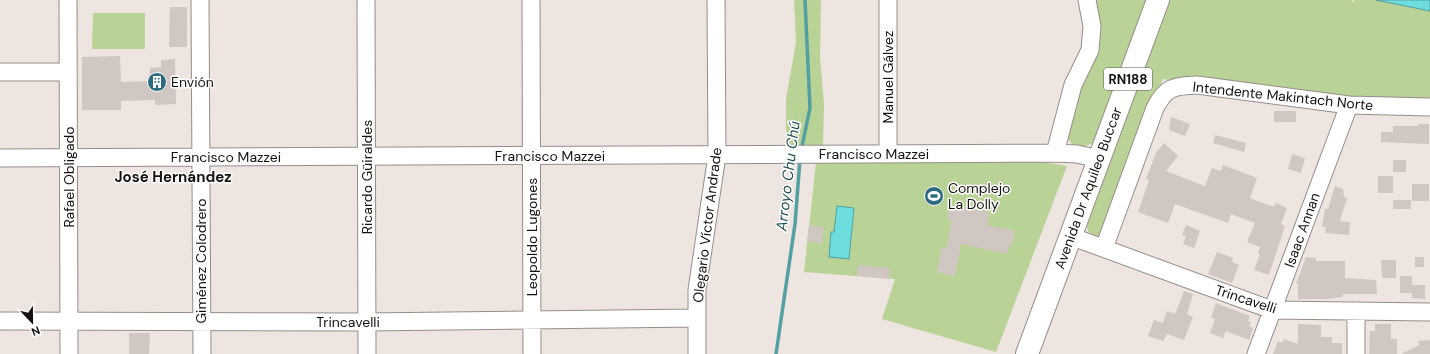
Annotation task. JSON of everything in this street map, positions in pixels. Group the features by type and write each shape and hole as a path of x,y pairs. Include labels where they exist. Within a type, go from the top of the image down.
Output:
{"highway":[{"name":"Avenida Dr Aquileo Buccar","path":"1028,354 1070,236 1158,0"}],"street":[{"name":"Rafael Obligado","path":"68,0 69,354"},
{"name":"Giménez Colodrero","path":"200,0 202,354"},
{"name":"Ricardo Güiraldes","path":"366,0 367,354"},
{"name":"Leopoldo Lugones","path":"531,0 532,354"},
{"name":"Olegario Víctor Andrade","path":"697,354 697,290 717,155 716,0"},
{"name":"Manuel Gálvez","path":"888,0 888,154"},
{"path":"1055,153 1073,85 1090,50 1092,26 1087,0"},
{"path":"0,72 68,72"},
{"name":"Intendente Makintach Norte","path":"1104,248 1155,108 1162,95 1175,86 1197,85 1348,105 1430,107"},
{"name":"Isaac Annan","path":"1256,354 1348,105"},
{"name":"Francisco Mazzei","path":"0,158 1055,153 1077,154 1099,159"},
{"name":"Trincavelli","path":"1070,236 1272,310 1430,312"},
{"path":"1356,311 1356,354"},
{"name":"Trincavelli","path":"0,321 367,322 697,318"}],"green space":[{"path":"794,0 821,0 820,58 824,104 823,146 786,144 786,99 796,42"},
{"path":"1091,0 1149,0 1093,143 1084,147 1074,146 1067,138 1066,132 1090,63"},
{"path":"1170,0 1352,0 1353,3 1354,0 1376,0 1430,11 1430,103 1348,102 1163,79 1101,236 1095,236 1088,231 1087,226"},
{"path":"93,13 145,13 145,49 92,49"},
{"name":"Complejo La Dolly","path":"958,159 1043,162 1067,166 996,352 882,319 895,279 804,272 816,163"}],"water":[{"path":"1376,0 1430,0 1430,11"},
{"path":"837,206 854,208 849,259 829,257 831,232 834,232"}],"building":[{"path":"170,7 187,7 187,47 169,47"},
{"path":"120,56 121,82 150,81 150,68 161,67 161,60 175,59 176,104 155,105 155,100 121,101 121,110 82,110 82,57"},
{"path":"1274,111 1296,111 1296,122 1274,122"},
{"path":"1171,117 1190,124 1185,136 1169,130"},
{"path":"1418,124 1429,124 1429,144 1381,142 1381,132 1393,132 1393,126 1418,126"},
{"path":"1215,135 1246,143 1244,152 1213,143"},
{"path":"1164,143 1178,156 1166,171 1205,186 1212,168 1221,171 1223,165 1257,178 1250,198 1274,207 1276,203 1287,208 1281,224 1285,226 1269,275 1254,270 1260,254 1258,253 1260,247 1247,242 1255,223 1231,214 1228,223 1175,204 1168,223 1138,212 1149,180 1146,179 1156,153"},
{"path":"1292,154 1305,158 1301,173 1288,169"},
{"path":"1393,160 1406,160 1406,172 1393,172"},
{"path":"1378,176 1393,176 1393,193 1378,193"},
{"path":"1412,184 1429,184 1429,201 1412,201"},
{"path":"1335,186 1343,189 1344,197 1347,198 1340,221 1350,222 1349,235 1325,233 1326,227 1322,227 1325,209 1328,209"},
{"path":"1393,200 1411,200 1411,209 1393,209"},
{"path":"956,205 990,213 987,225 1015,231 1012,245 1010,245 1007,254 961,244 955,276 937,272 942,247 946,248 952,220 947,219 949,208 955,210"},
{"path":"809,225 824,227 822,243 807,241"},
{"path":"1186,225 1200,231 1194,248 1183,244 1186,236 1182,235"},
{"path":"1217,252 1233,258 1232,262 1239,265 1232,283 1208,274"},
{"path":"1306,257 1316,258 1316,261 1345,261 1345,278 1376,280 1377,294 1343,294 1343,297 1327,299 1298,299 1298,284 1296,284"},
{"path":"1415,257 1424,257 1424,267 1415,267"},
{"path":"1381,260 1396,260 1396,278 1382,278"},
{"path":"858,265 890,268 889,279 857,276"},
{"path":"1400,276 1412,276 1412,285 1425,285 1425,299 1412,298 1412,293 1400,293"},
{"path":"1184,291 1193,294 1187,314 1193,317 1184,340 1167,334 1163,341 1148,336 1154,320 1163,323 1167,311 1175,314"},
{"path":"1216,303 1250,316 1248,321 1251,322 1249,326 1253,328 1249,340 1226,331 1223,338 1210,333 1215,319 1211,318"},
{"path":"1298,324 1321,325 1321,337 1332,337 1332,343 1342,343 1342,354 1273,354 1278,341 1282,343 1284,339 1298,344"},
{"path":"1375,324 1391,324 1391,339 1397,339 1397,354 1369,354 1370,331 1375,331"},
{"path":"129,333 150,333 149,354 129,354"},
{"path":"1430,340 1430,354 1401,354 1419,345 1418,341"}],"waterway":[{"name":"Arroyo Chu Chú","path":"801,151 810,108 805,0"},
{"name":"Arroyo Chu Chú","path":"776,354 795,224 800,159"}],"place":[{"name":"Envión","path":"157,82"},
{"name":"Complejo La Dolly","path":"934,196"}],"district":[{"name":"José Hernández","path":"173,177"}]}
